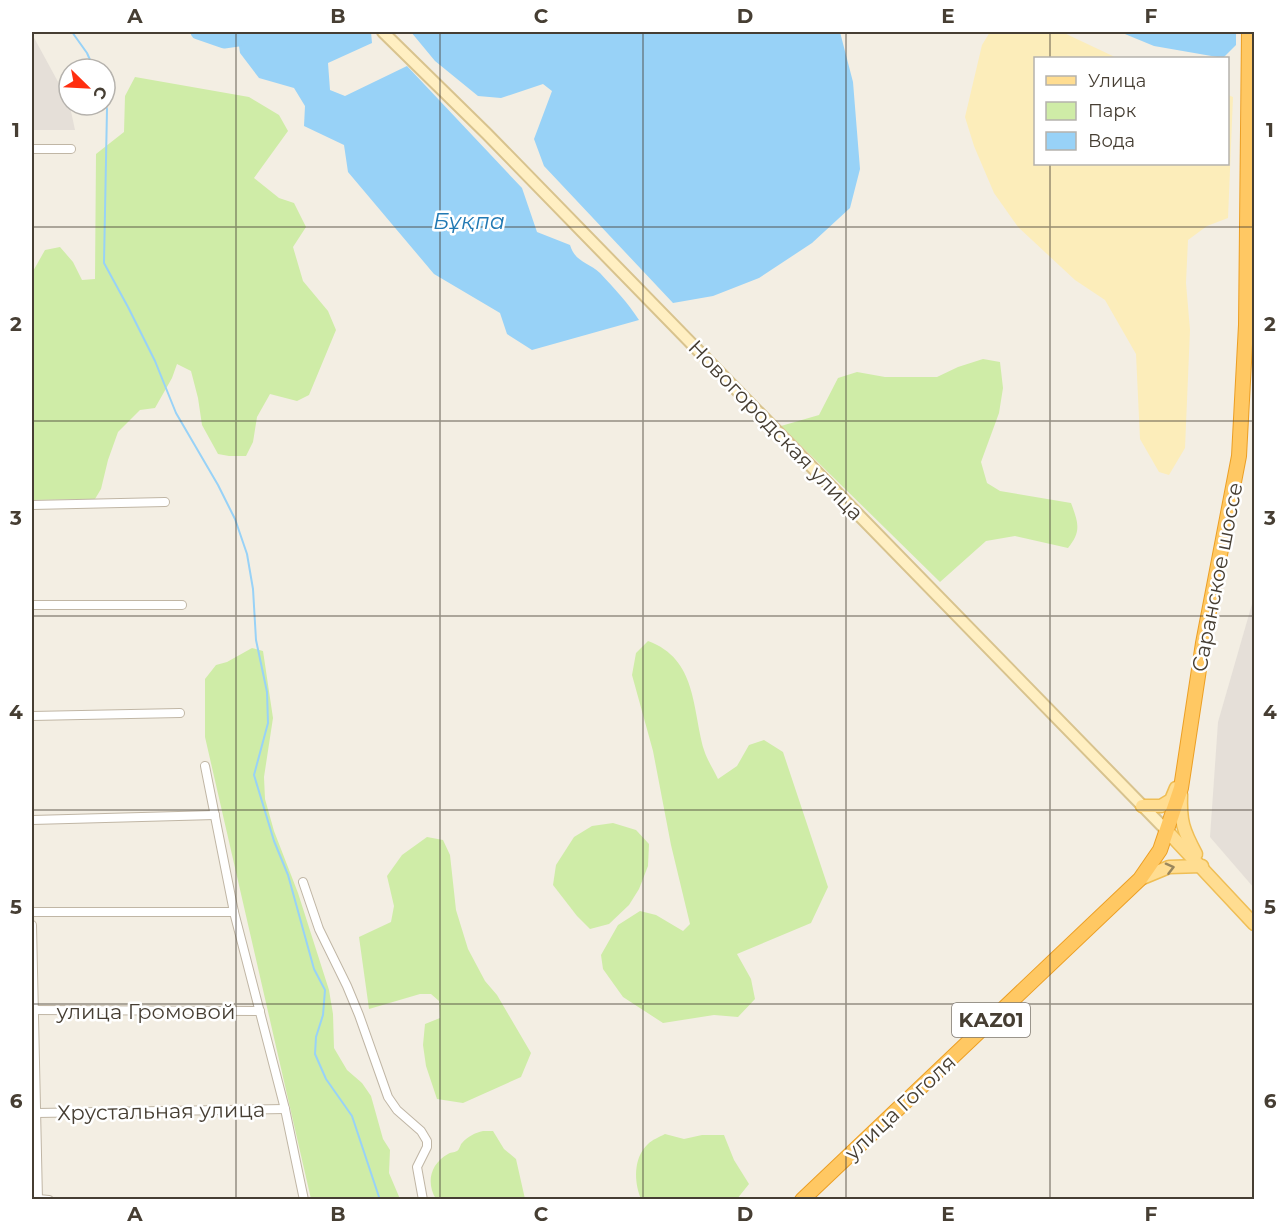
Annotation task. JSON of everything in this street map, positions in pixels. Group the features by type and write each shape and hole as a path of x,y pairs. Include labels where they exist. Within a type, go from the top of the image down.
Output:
{"highway":[{"name":"Саранское шоссе","path":"1167,831 1181,788 1203,643 1231,508 1242,437 1246,325 1249,32"},
{"name":"улица Гоголя","path":"802,1200 1140,879 1160,850 1167,831"}],"main road":[{"path":"1142,806 1161,806 1171,800 1183,771"},
{"path":"1181,788 1180,818 1186,836 1202,866"},
{"path":"1167,831 1254,924"},
{"path":"1140,879 1169,867 1202,866"}],"street":[{"name":"Новогородская улица","path":"383,32 487,134 1167,831"},
{"path":"32,149 71,149"},
{"path":"32,505 165,502"},
{"path":"32,605 182,605"},
{"path":"32,716 180,713"},
{"path":"205,766 234,912 285,1109 304,1200"},
{"path":"32,820 214,815"},
{"path":"303,882 319,929 348,986 387,1097 428,1141 417,1167 423,1200"},
{"path":"32,912 234,912"},
{"path":"32,925 38,1199 49,1200"},
{"name":"улица Громовой","path":"33,1010 261,1011"},
{"name":"Хрустальная улица","path":"37,1113 285,1109"}],"shaded area":[{"path":"32,34 57,80 57,117 72,117 75,130 32,130"},
{"path":"1254,597 1254,888 1210,837 1218,722"}],"green space":[{"path":"135,77 249,97 279,115 288,131 254,178 279,198 294,203 306,227 293,247 303,281 328,311 336,330 309,395 297,401 270,394 257,417 253,442 246,456 218,454 202,425 191,371 177,364 155,408 140,410 118,432 101,489 95,499 32,500 32,273 45,250 60,247 73,262 82,280 95,279 96,154 124,132 125,96"},
{"path":"983,359 1000,362 1003,388 999,413 981,462 987,483 1000,491 1071,503 1077,521 1077,531 1068,548 1015,536 986,541 940,582 781,426 819,415 838,378 857,372 885,377 937,377"},
{"path":"648,641 664,649 676,660 684,672 690,686 704,750 718,779 737,766 749,745 764,740 783,752 828,887 811,923 737,954 751,979 755,999 738,1017 714,1015 663,1023 623,997 603,969 601,955 618,925 640,911 656,915 683,931 690,924 671,845 653,751 632,675 636,653"},
{"path":"252,648 263,651 273,718 264,777 265,799 329,990 333,1014 334,1048 347,1070 362,1083 371,1096 383,1139 390,1150 389,1173 400,1199 311,1199 205,737 205,679 216,665 227,662"},
{"path":"613,823 636,830 649,844 648,866 639,889 629,905 609,924 590,929 553,885 556,865 574,837 592,826"},
{"path":"427,837 443,840 450,855 456,910 468,949 485,981 497,995 531,1053 521,1077 463,1103 437,1099 426,1066 423,1045 425,1024 440,1018 439,1001 431,994 420,994 369,1009 359,937 391,922 394,906 387,876 402,855"},
{"path":"483,1131 493,1131 504,1149 516,1159 525,1199 436,1199 431,1180 437,1163 449,1153 457,1151 469,1137"},
{"path":"665,1134 684,1139 702,1135 724,1135 734,1160 749,1184 737,1199 641,1199 636,1178 637,1163 643,1150"}],"sand":[{"path":"990,32 1062,32 1115,57 1034,57 1034,165 1229,165 1229,95 1233,97 1228,218 1207,226 1188,240 1186,283 1190,330 1185,448 1169,475 1159,472 1140,439 1136,354 1105,300 1075,280 1018,227 994,193 974,146 965,117 982,45"}],"water":[{"name":"Бұқпа","path":"242,32 371,32 372,43 328,63 330,90 345,96 407,66 522,188 537,232 570,245 575,255 600,273 639,320 532,350 507,334 500,313 434,274 348,172 344,145 304,126 305,106 294,88 259,78 240,53 238,39"},
{"path":"411,32 840,32 853,82 860,169 850,208 812,243 759,278 713,296 673,303 544,166 534,139 552,91 543,84 501,98 478,96 435,61"},
{"path":"1120,32 1236,32 1236,45 1224,57 1154,46"}],"waterway":[{"path":"72,32 89,57"},
{"name":"Бұқпа","path":"198,32 224,41 238,39"},
{"path":"107,117 104,263 155,361 176,413 235,519 247,554 253,589 256,640 267,692 268,723 254,775 274,841 288,875 314,969 325,990 323,1015 316,1037 315,1054 326,1079 352,1116 380,1200"}]}
